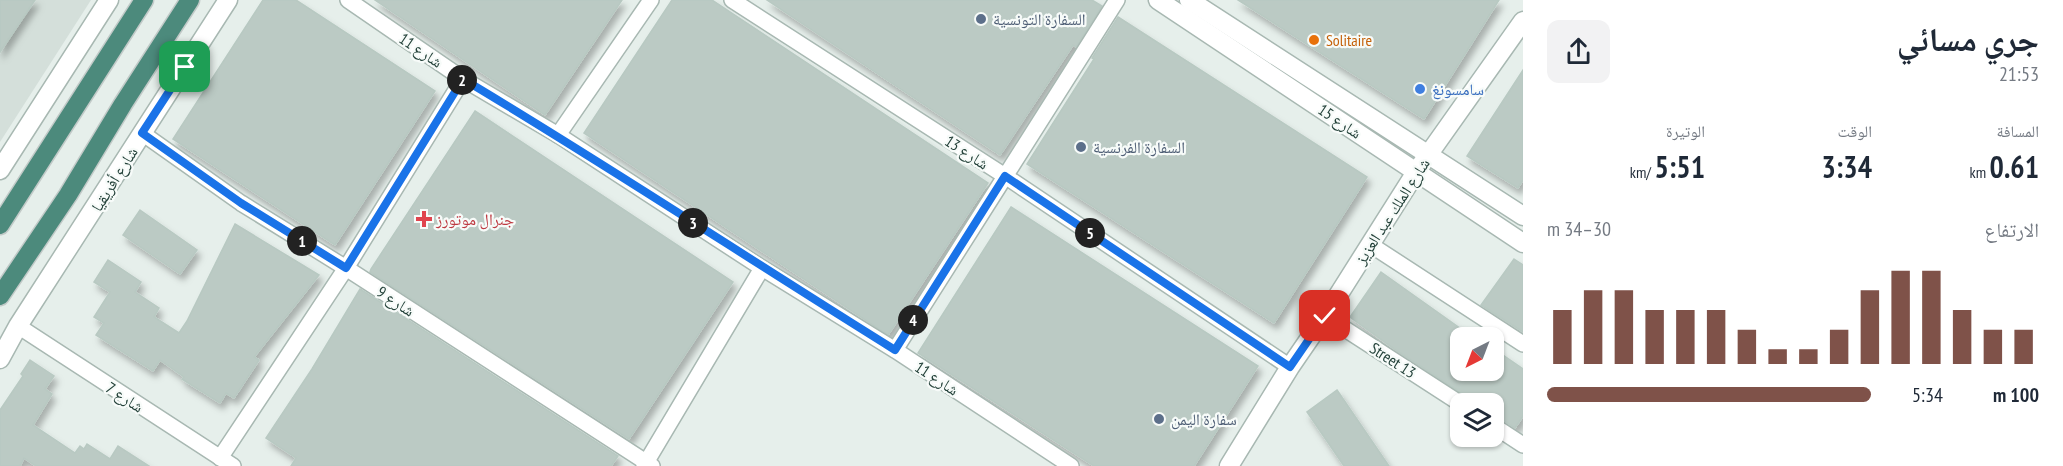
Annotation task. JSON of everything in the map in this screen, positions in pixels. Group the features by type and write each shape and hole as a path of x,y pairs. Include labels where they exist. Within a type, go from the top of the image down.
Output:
{"highway":[{"path":"0,225 144,0"},
{"name":"شارع أفريقيا","path":"0,296 68,195 190,0"}],"street":[{"path":"0,170 109,0"},
{"name":"شارع أفريقيا","path":"0,359 18,326 228,0"},
{"name":"شارع 11","path":"348,0 463,79 558,135 762,268 895,350 1071,466"},
{"path":"558,135 651,0"},
{"name":"شارع 13","path":"732,0 1005,176 1290,367"},
{"path":"895,350 1117,0"},
{"name":"شارع 15","path":"1158,0 1523,243"},
{"name":"شارع 15","path":"1189,0 1523,216"},
{"name":"شارع الملك عبد العزيز","path":"1229,466 1416,172 1523,21"},
{"path":"227,462 463,79"},
{"name":"شارع 9","path":"142,133 241,203 346,268 647,465"},
{"path":"1371,245 1523,345"},
{"path":"647,465 762,268"},
{"name":"Street 13","path":"1325,316 1450,398"},
{"name":"شارع 7","path":"18,326 227,462"},
{"path":"1504,433 1523,445"}],"shaded area":[{"path":"0,0 91,0 0,142"}],"building":[{"path":"0,0 35,0 0,52"},
{"path":"263,0 296,0 435,91 335,245 173,139"},
{"path":"375,0 622,0 545,115"},
{"path":"672,0 712,0 988,183 888,335 584,133"},
{"path":"767,0 1092,0 1102,6 1076,47 1073,45 1000,155"},
{"path":"1238,0 1499,0 1424,119"},
{"path":"1118,17 1367,177 1274,323 1027,164"},
{"path":"1523,70 1523,180 1518,188 1467,156"},
{"path":"475,111 733,282 629,439 370,272"},
{"path":"1011,207 1258,366 1194,466 1094,466 918,353"},
{"path":"140,210 197,250 180,274 123,235"},
{"path":"235,224 319,275 254,357 259,360 234,398 226,393 220,403 182,379 184,377 160,360 153,371 96,335 104,323 94,317 110,292 94,282 108,260 141,282 135,292 159,308 154,317 179,333"},
{"path":"1514,259 1523,265 1523,332 1481,305"},
{"path":"1381,272 1458,327 1450,327 1450,381 1504,381 1504,356 1523,369 1523,416 1515,428 1504,421 1504,393 1461,393 1350,317"},
{"path":"360,289 618,456 611,466 291,466 296,458 266,438 312,369"},
{"path":"30,360 54,376 45,389 52,394 33,425 75,453 80,446 84,449 87,444 110,459 118,446 149,466 36,466 24,458 20,466 0,466 0,410 23,376 21,374"},
{"path":"1337,390 1389,466 1344,466 1307,412"}],"place":[{"name":"السفارة التونسية","path":"981,19"},
{"name":"Solitaire","path":"1314,40"},
{"name":"سامسونغ","path":"1420,89"},
{"name":"السفارة الفرنسية","path":"1081,147"},
{"name":"جنرال موتورز","path":"424,219"},
{"name":"سفارة اليمن","path":"1159,419"}],"route":[{"path":"185,67 142,133 241,203 346,268 463,79 558,135 762,268 895,350 1005,176 1290,367 1325,316"}]}
